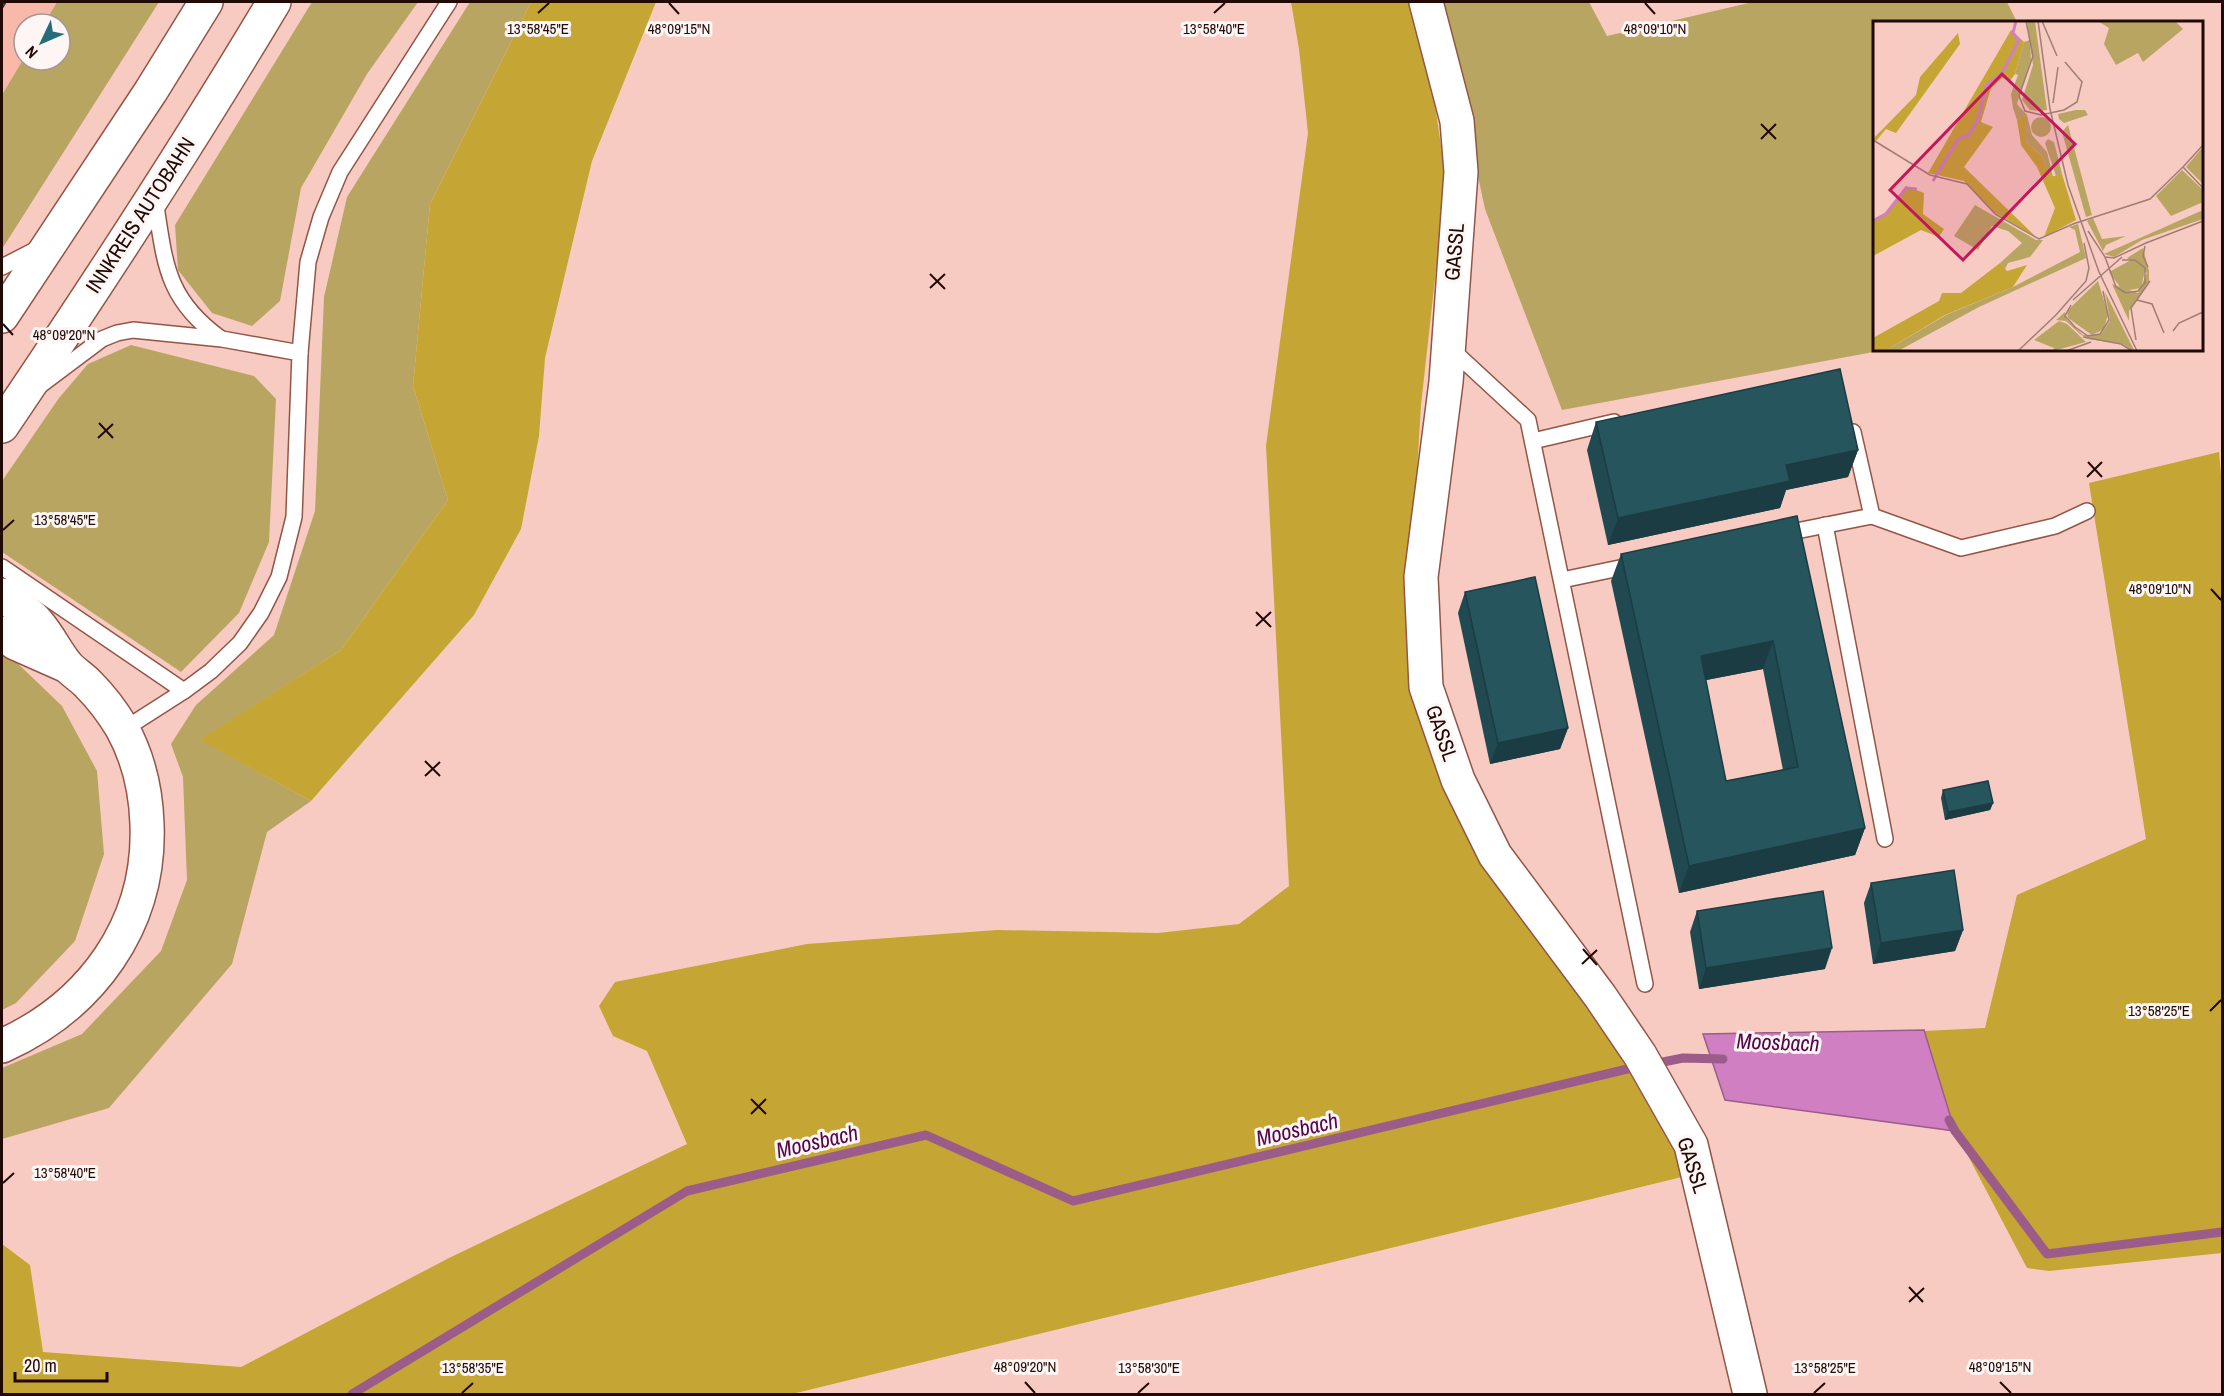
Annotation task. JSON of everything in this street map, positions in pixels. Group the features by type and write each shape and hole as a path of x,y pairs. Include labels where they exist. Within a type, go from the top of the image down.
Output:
{"main road":[{"path":"2,316 144,101 206,2"},
{"name":"INNKREIS AUTOBAHN","path":"10,414 222,88 274,2"},
{"name":"GASSL","path":"1426,2 1456,121 1461,172 1446,381 1421,577 1426,687 1458,780 1495,855 1600,996 1646,1065 1691,1145 1750,1395"},
{"path":"15,595 67,666"},
{"path":"2,633 15,643 67,666 89,684 109,708 123,730 141,779 146,807 146,861 141,889 133,915 110,957 80,993 61,1011 41,1025 2,1046"}],"lane":[{"path":"123,730 211,671 240,643 261,613 279,577 294,517 300,353 308,262 321,217 340,172 449,2"},
{"path":"154,194 165,265 182,303 200,323 222,339"},
{"path":"2,267 52,241"},
{"path":"10,414 102,339 117,333 133,330 222,339 300,353"},
{"path":"1447,345 1528,420 1645,984"},
{"path":"1850,415 1872,516"},
{"path":"1533,441 1631,418"},
{"path":"1768,537 1872,516 1961,548 2055,526 2086,511"},
{"path":"1825,525 1885,839"},
{"path":"1562,580 1654,561"},
{"path":"2,567 15,595 184,691"}],"shaded area":[{"path":"2,2 57,2 51,12 12,12 12,72 16,72 2,95"},
{"path":"57,2 159,2 2,249 2,95 16,72 72,72 72,12 51,12"},
{"path":"312,2 418,2 367,74 301,188 280,301 252,326 212,313 178,270 175,225"},
{"path":"470,2 531,2 430,204 413,386 448,500 341,650 201,740 311,801 267,832 232,964 109,1108 2,1139 2,1068 82,1034 161,951 187,880 183,777 171,744 196,705 274,635 315,511 324,297 347,197"},
{"path":"531,2 656,2 592,161 545,358 539,436 521,529 474,615 311,801 200,740 341,650 448,500 413,386 430,204"},
{"path":"1291,2 1414,2 1428,57 1446,180 1421,405 1409,601 1430,749 1645,1081 1686,1176 792,1394 2,1394 2,1244 30,1265 43,1352 241,1367 449,1258 687,1144 647,1051 613,1036 599,1006 615,982 807,944 997,930 1158,933 1239,924 1289,886 1266,446 1308,133 1299,49"},
{"path":"1441,2 1589,2 1607,36 1753,2 2007,2 2016,21 1873,21 1873,351 1879,351 1562,410 1485,209"},
{"path":"131,345 254,376 276,399 269,542 239,613 181,672 2,552 2,481 59,398 88,364"},
{"path":"2219,452 2222,486 2222,1253 2049,1271 2027,1268 1955,1131 1924,1031 1985,1028 2017,895 2146,839 2089,483"},
{"path":"2,654 12,658 62,706 97,771 104,854 75,941 16,1003 2,1010"}],"water":[{"path":"1924,1030 1955,1131 1725,1100 1703,1034"}],"building":[{"path":"1840,369 1858,450 1786,465 1790,481 1618,518 1596,422"},
{"path":"1797,516 1865,828 1689,866 1621,554","holes":["1773,641 1798,767 1726,781 1701,656"]},
{"path":"1535,577 1568,728 1498,743 1465,592"},
{"path":"1988,781 1993,803 1948,812 1943,790"},
{"path":"1954,870 1963,930 1881,943 1871,883"},
{"path":"1823,891 1832,948 1706,968 1697,911"}],"waterway":[{"name":"Moosbach","path":"1653,1064 1683,1058 1723,1059"},
{"name":"Moosbach","path":"352,1394 687,1191 926,1135 1073,1201 1640,1066"},
{"name":"Moosbach","path":"1949,1120 2047,1254 2222,1232"}]}
